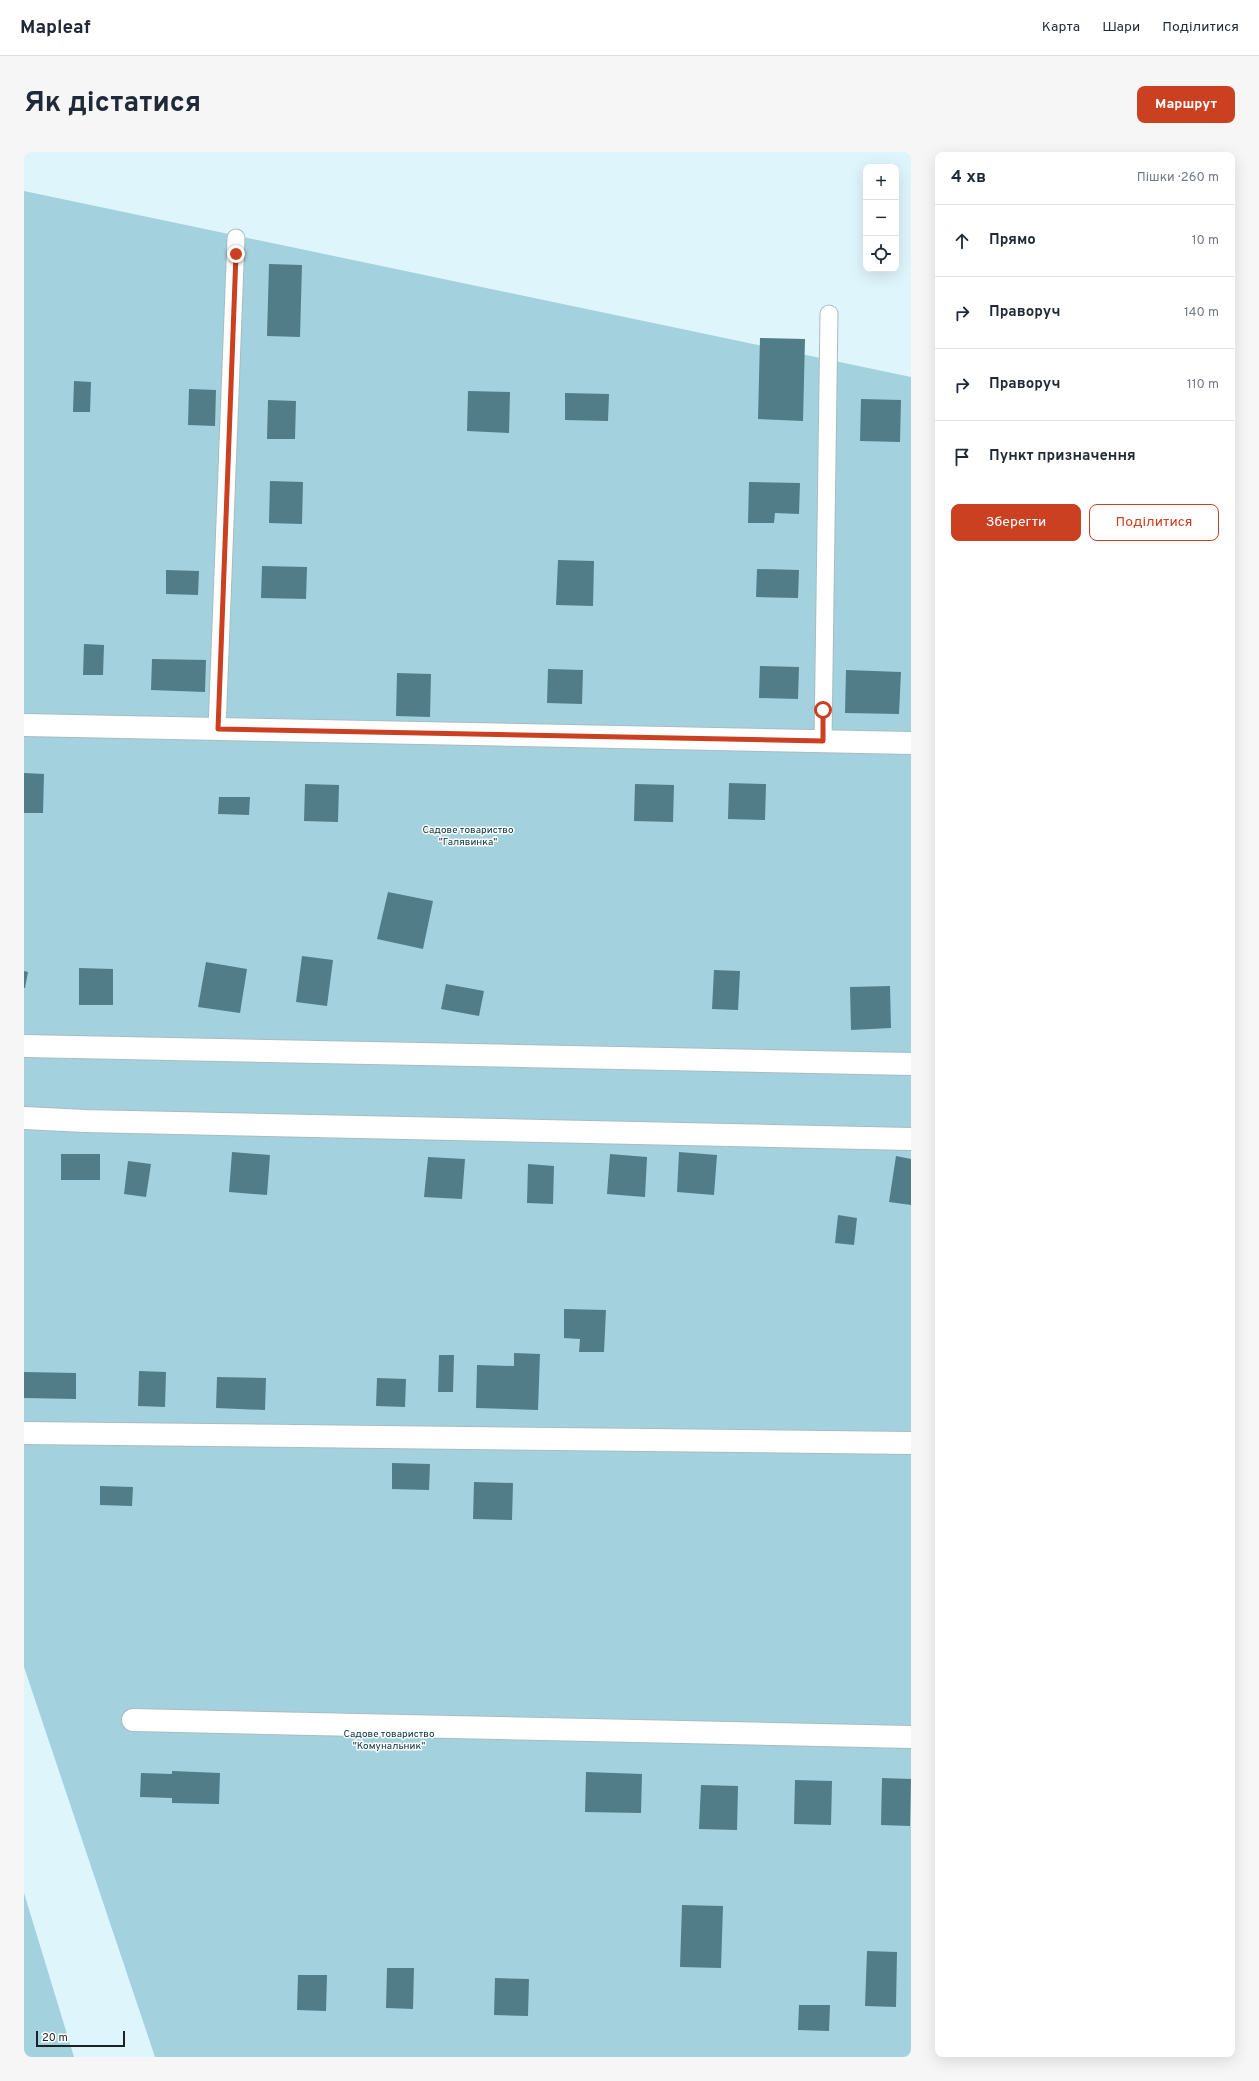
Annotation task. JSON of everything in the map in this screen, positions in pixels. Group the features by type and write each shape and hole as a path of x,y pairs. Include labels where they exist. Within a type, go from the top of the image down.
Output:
{"street":[{"path":"24,725 911,743"},
{"path":"24,1046 911,1064"},
{"path":"24,1118 93,1122 911,1140"},
{"path":"24,1433 911,1443"},
{"path":"133,1720 911,1737"}],"lane":[{"path":"218,729 236,238"},
{"path":"823,741 829,314"}],"green space":[{"name":"Садове товариство \"Галявинка\"","path":"24,191 911,377 911,2057 155,2057 24,1667"},
{"path":"24,1893 74,2057 24,2057"}],"building":[{"path":"269,264 302,265 300,337 267,336"},
{"path":"760,338 805,339 803,421 758,419"},
{"path":"74,381 91,382 90,412 73,412"},
{"path":"189,389 216,390 215,426 188,425"},
{"path":"468,391 510,392 509,433 467,431"},
{"path":"565,393 609,394 608,421 565,420"},
{"path":"861,399 901,400 900,442 860,441"},
{"path":"268,400 296,401 295,439 267,439"},
{"path":"270,481 303,482 302,524 269,523"},
{"path":"749,482 800,483 799,514 775,513 774,523 748,523"},
{"path":"558,560 594,561 593,606 556,605"},
{"path":"262,566 307,567 306,599 261,598"},
{"path":"757,569 799,570 798,598 756,597"},
{"path":"166,570 199,571 198,595 166,594"},
{"path":"84,644 104,645 103,675 83,675"},
{"path":"152,659 206,660 205,692 151,690"},
{"path":"760,666 799,667 798,699 759,698"},
{"path":"548,669 583,670 582,704 547,703"},
{"path":"846,670 901,672 899,714 845,713"},
{"path":"397,673 431,674 430,717 396,716"},
{"path":"24,773 44,774 43,813 24,813"},
{"path":"729,783 766,784 765,820 728,819"},
{"path":"305,784 339,785 338,822 304,821"},
{"path":"635,784 674,785 673,822 634,821"},
{"path":"219,797 250,797 249,815 218,814"},
{"path":"388,892 433,901 423,949 377,939"},
{"path":"302,956 333,960 327,1006 296,1002"},
{"path":"206,962 247,969 240,1013 198,1007"},
{"path":"79,968 113,969 113,1005 79,1005"},
{"path":"714,970 740,971 738,1010 712,1009"},
{"path":"24,971 28,972 25,988 24,988"},
{"path":"446,984 484,991 479,1016 441,1009"},
{"path":"890,986 891,1028 851,1030 850,987"},
{"path":"232,1152 270,1155 267,1195 229,1192"},
{"path":"679,1152 717,1155 714,1195 677,1192"},
{"path":"61,1154 100,1154 100,1180 61,1180"},
{"path":"610,1154 647,1157 645,1197 607,1194"},
{"path":"896,1156 911,1159 911,1205 889,1202"},
{"path":"428,1157 465,1159 462,1199 424,1197"},
{"path":"128,1161 151,1164 146,1197 124,1194"},
{"path":"528,1164 554,1166 553,1204 527,1203"},
{"path":"838,1215 857,1218 854,1245 835,1243"},
{"path":"564,1309 606,1310 604,1352 579,1352 580,1339 564,1338"},
{"path":"514,1353 540,1354 538,1410 476,1408 477,1365 514,1366"},
{"path":"439,1355 454,1355 453,1392 438,1392"},
{"path":"139,1371 166,1372 165,1407 138,1406"},
{"path":"24,1372 76,1373 76,1399 24,1398"},
{"path":"217,1377 266,1378 265,1410 216,1408"},
{"path":"377,1378 406,1379 405,1407 376,1406"},
{"path":"392,1463 430,1464 429,1490 392,1489"},
{"path":"474,1482 513,1483 512,1520 473,1519"},
{"path":"100,1486 133,1487 132,1506 100,1505"},
{"path":"172,1771 220,1773 219,1804 172,1803 172,1798 140,1797 141,1773 172,1774"},
{"path":"586,1772 642,1774 641,1813 585,1812"},
{"path":"882,1778 911,1779 910,1826 881,1825"},
{"path":"795,1780 832,1781 831,1825 794,1824"},
{"path":"701,1785 738,1786 737,1830 699,1829"},
{"path":"682,1905 723,1906 721,1968 680,1967"},
{"path":"867,1951 897,1952 896,2007 865,2006"},
{"path":"387,1968 414,1968 413,2009 386,2008"},
{"path":"298,1975 327,1975 326,2011 297,2010"},
{"path":"495,1978 529,1979 528,2016 494,2015"},
{"path":"799,2005 830,2005 829,2031 798,2030"}],"route":[{"path":"236,254 218,729 823,741 823,710"}],"park label":[{"name":"Садове товариство \"Комунальник\"","path":"389,1738"}]}
